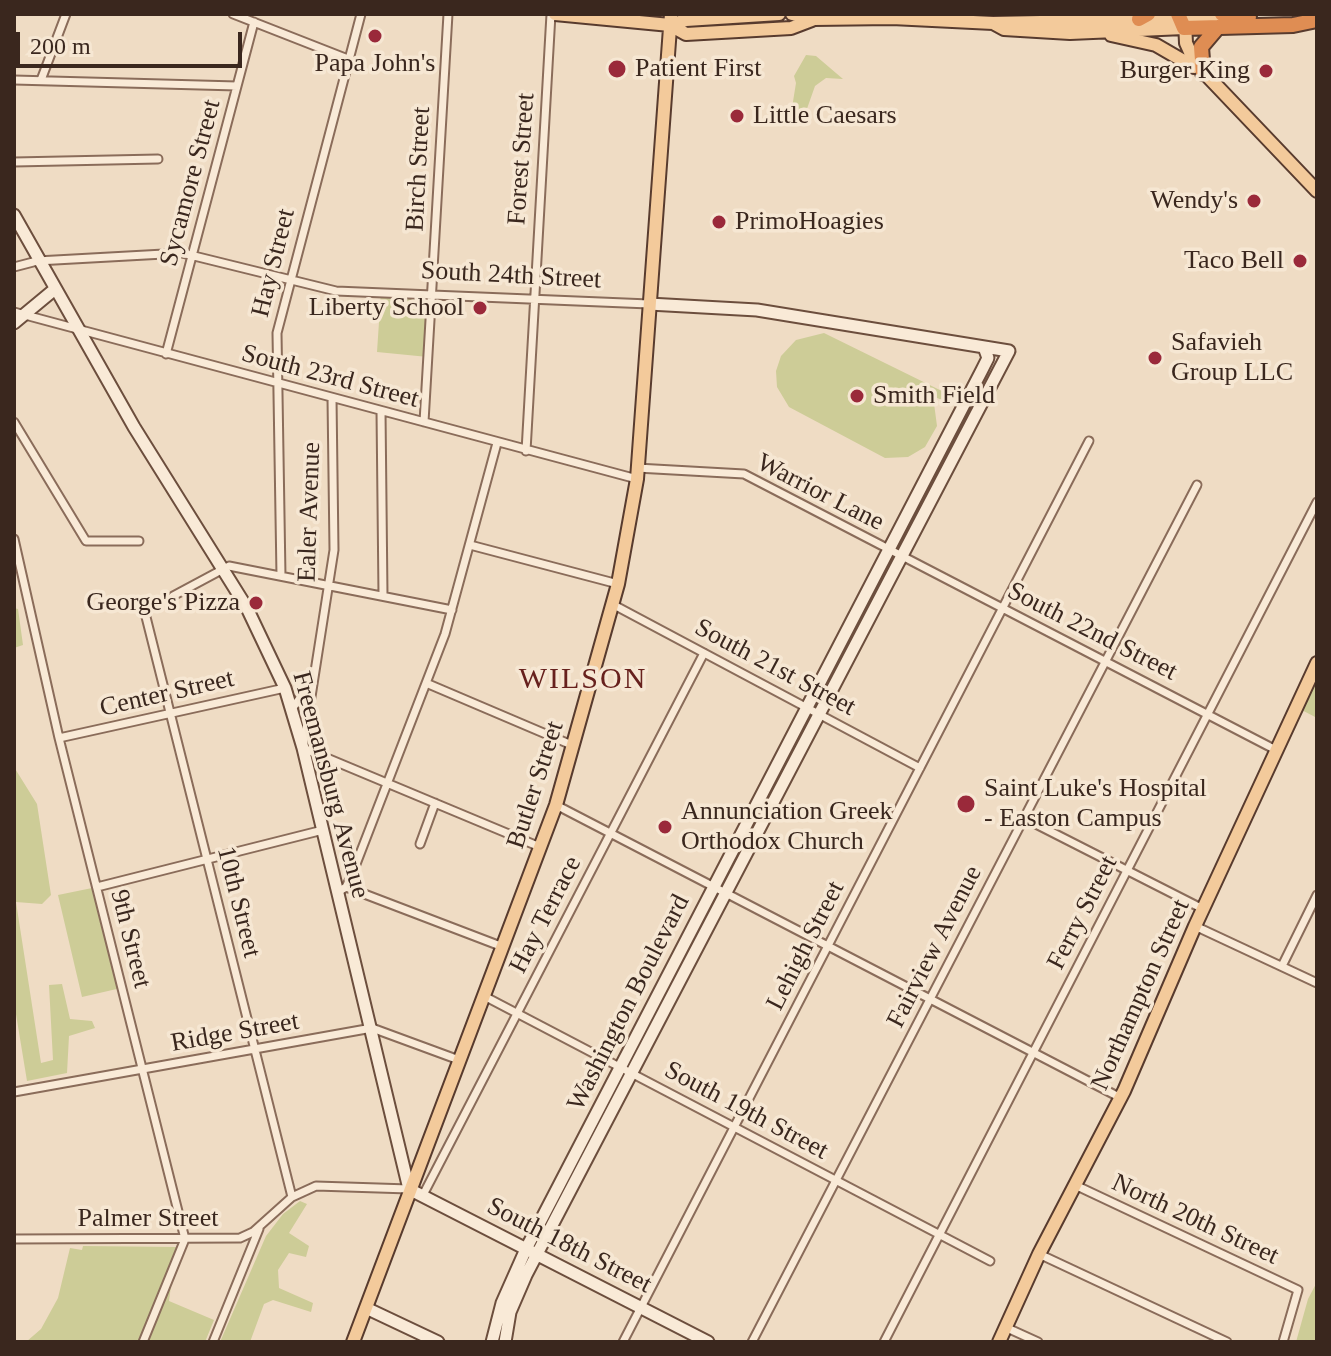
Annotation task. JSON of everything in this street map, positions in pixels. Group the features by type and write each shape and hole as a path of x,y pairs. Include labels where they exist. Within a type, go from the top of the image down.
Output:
{"highway":[{"path":"1182,19 1293,16 1316,20"},
{"path":"1203,73 1201,47 1224,19"}],"main road":[{"path":"553,14 671,20 779,14"},
{"path":"792,14 814,19 903,18 993,23 1144,17 1182,19"},
{"path":"671,20 686,34 791,28 814,19"},
{"path":"1096,33 1182,19"},
{"path":"1182,19 1189,53 1203,73 1315,191"},
{"name":"Butler Street","path":"353,1342 556,805 618,584 637,474 671,20"},
{"path":"993,23 1004,29 1096,33 1156,45 1203,73"},
{"name":"Northampton Street","path":"999,1342 1039,1254 1121,1098 1195,926 1317,663"}],"street":[{"path":"41,80 66,14"},
{"path":"233,14 348,59"},
{"name":"Hay Street","path":"281,576 277,333 361,14"},
{"name":"Birch Street","path":"424,422 448,14"},
{"name":"Forest Street","path":"526,451 533,298 553,14"},
{"name":"Sycamore Street","path":"166,354 254,22"},
{"path":"14,80 237,86"},
{"path":"14,162 158,159"},
{"name":"Freemansburg Avenue","path":"14,215 37,261 134,427 259,630 285,688 342,889 409,1189"},
{"name":"South 24th Street","path":"14,267 37,261 193,254 336,291 757,310 1009,351"},
{"path":"17,317 55,289"},
{"name":"South 23rd Street","path":"17,317 80,330 526,451 637,474"},
{"name":"Washington Boulevard","path":"492,1342 502,1303 526,1249 988,358 984,347"},
{"name":"Washington Boulevard","path":"505,1342 510,1312 538,1254 1009,351"},
{"name":"Ealer Avenue","path":"303,748 334,550 332,398"},
{"path":"381,411 383,595"},
{"path":"14,422 86,541 139,541"},
{"name":"Lehigh Street","path":"623,1342 1089,441"},
{"path":"497,443 452,610 371,825 342,889 503,947"},
{"name":"Warrior Lane","path":"637,474 744,474 889,550"},
{"name":"Fairview Avenue","path":"752,1342 1197,485"},
{"name":"Ferry Street","path":"884,1342 1317,502"},
{"name":"9th Street","path":"14,539 59,738 185,1239"},
{"path":"470,545 618,584"},
{"name":"South 22nd Street","path":"889,550 1276,750"},
{"path":"173,596 221,567 452,610"},
{"name":"South 21st Street","path":"612,604 920,768"},
{"name":"10th Street","path":"146,617 292,1197"},
{"name":"Hay Terrace","path":"423,1195 704,653"},
{"name":"Ealer Avenue","path":"292,709 303,697 313,674"},
{"path":"426,683 574,746"},
{"name":"Center Street","path":"59,738 285,688"},
{"path":"303,748 541,847"},
{"path":"420,844 435,803"},
{"path":"556,805 1121,1098"},
{"path":"1024,818 1203,909"},
{"path":"97,887 323,830"},
{"path":"1282,966 1317,895"},
{"path":"1195,926 1317,983"},
{"name":"South 19th Street","path":"484,996 990,1261"},
{"path":"372,1028 459,1060"},
{"name":"Ridge Street","path":"14,1092 372,1028"},
{"name":"North 20th Street","path":"1075,1185 1298,1290 1283,1342"},
{"name":"Palmer Street","path":"14,1239 240,1238 292,1197 316,1186 409,1189"},
{"name":"South 18th Street","path":"409,1189 708,1342"},
{"path":"213,1342 260,1225"},
{"path":"143,1342 185,1239"},
{"path":"1039,1254 1227,1342"},
{"path":"366,1308 438,1342"},
{"path":"1005,1327 1038,1342"}],"shaded area":[{"path":"806,55 816,56 843,79 826,78 815,86 803,120 790,120 796,83 794,76"},
{"path":"381,292 432,294 428,357 377,352"},
{"path":"824,333 952,396 948,403 933,396 937,426 925,447 908,457 885,458 789,407 777,387 776,371 781,356 796,340"},
{"path":"14,608 18,609 23,645 14,648"},
{"path":"1317,663 1317,718 1296,707"},
{"path":"14,767 37,804 51,895 42,904 16,902 41,1063 53,1060 49,985 62,984 70,1019 92,1021 95,1028 69,1036 67,1073 27,1081 14,1002"},
{"path":"97,887 121,988 82,997 58,895"},
{"path":"300,1201 307,1204 289,1233 309,1246 306,1257 289,1253 278,1270 279,1288 313,1303 311,1312 273,1300 264,1304 250,1342 220,1342 266,1236 283,1214"},
{"path":"83,1246 176,1247 169,1301 214,1320 205,1342 26,1342 41,1329 58,1298 70,1248 82,1250"},
{"path":"1317,1282 1317,1342 1296,1342 1308,1299"}],"place":[{"name":"Papa John's","path":"375,36"},
{"name":"Patient First","path":"617,69"},
{"name":"Burger King","path":"1266,71"},
{"name":"Little Caesars","path":"737,116"},
{"name":"Wendy's","path":"1254,201"},
{"name":"PrimoHoagies","path":"719,222"},
{"name":"Taco Bell","path":"1300,261"},
{"name":"Liberty School","path":"480,308"},
{"name":"Safavieh Group LLC","path":"1155,358"},
{"name":"Smith Field","path":"857,396"},
{"name":"George's Pizza","path":"256,603"},
{"name":"Saint Luke's Hospital - Easton Campus","path":"966,804"},
{"name":"Annunciation Greek Orthodox Church","path":"665,827"}],"district":[{"name":"WILSON","path":"583,680"}]}
